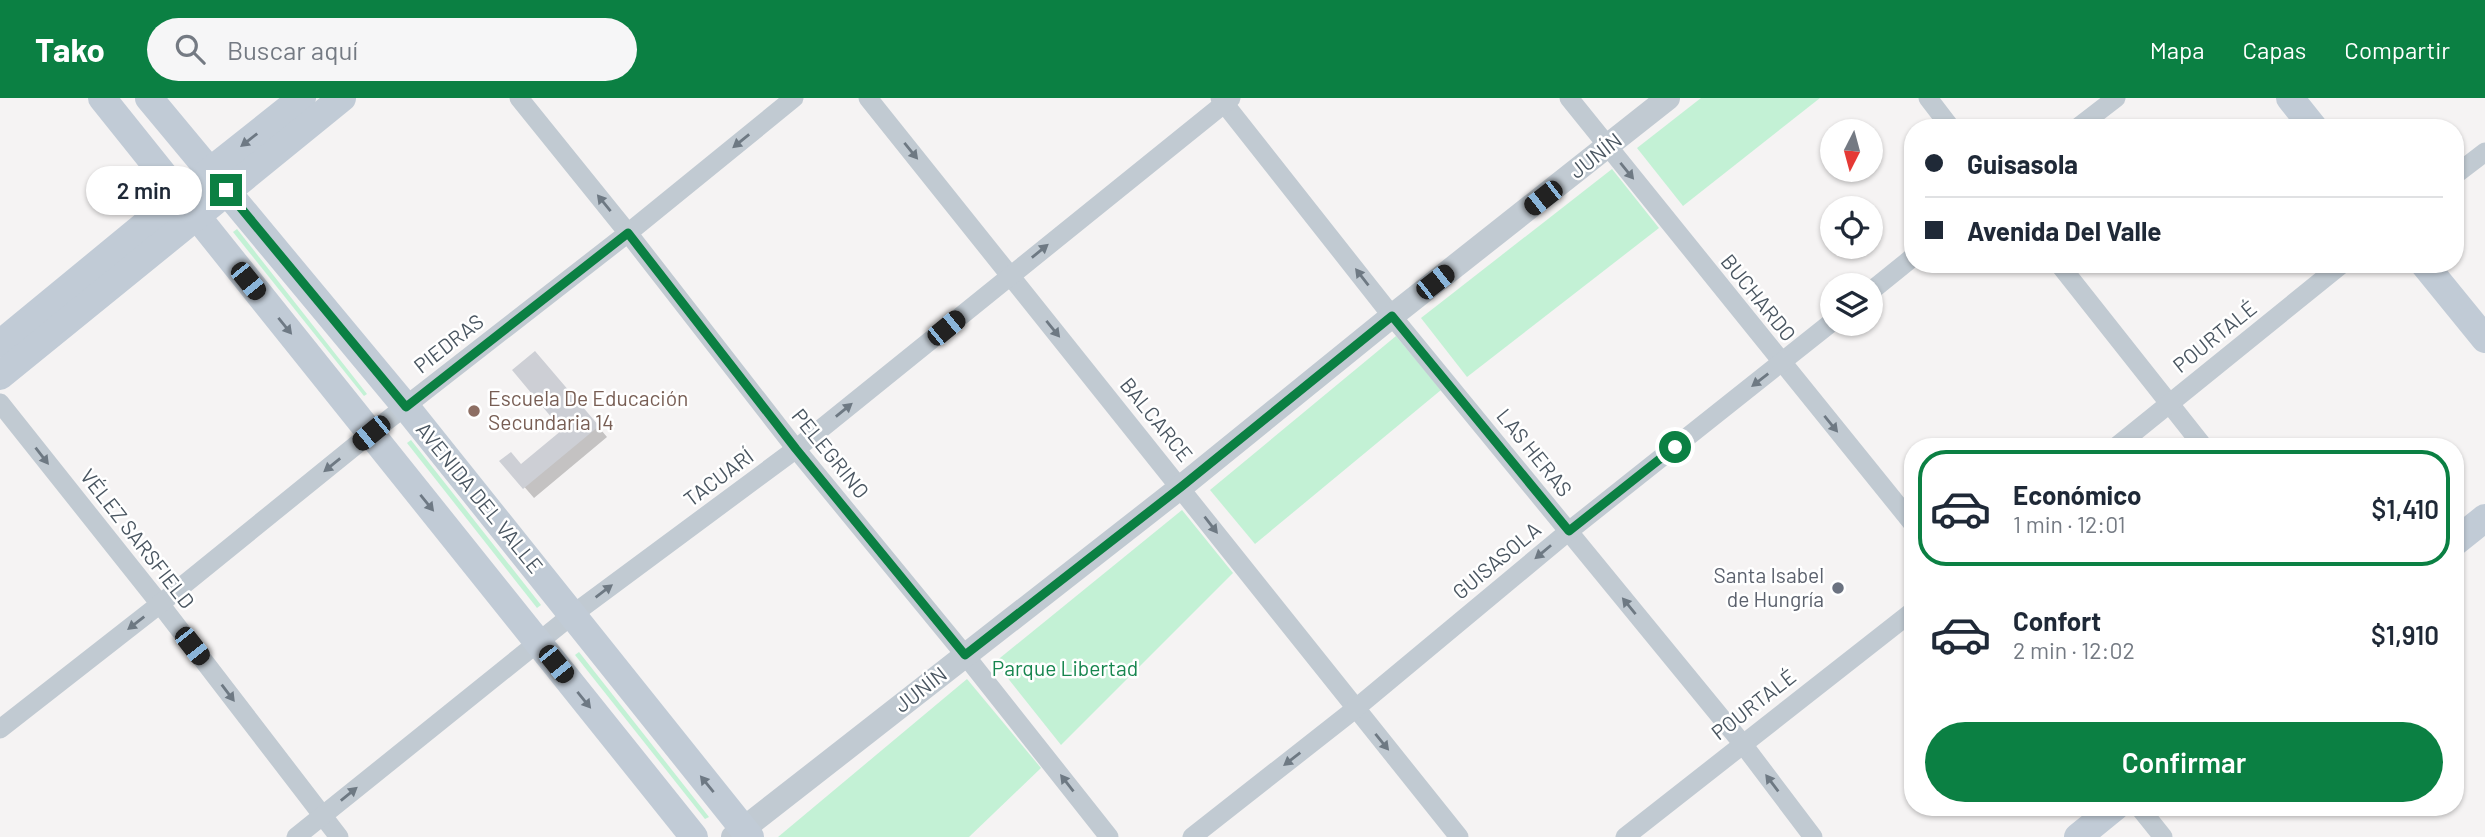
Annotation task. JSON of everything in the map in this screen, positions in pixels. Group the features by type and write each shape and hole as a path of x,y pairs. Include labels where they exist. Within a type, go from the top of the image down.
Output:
{"main road":[{"name":"AVENIDA DEL VALLE","path":"102,98 694,837"},
{"name":"AVENIDA DEL VALLE","path":"149,98 406,407 742,834"},
{"path":"0,376 218,181 302,98"},
{"path":"218,181 342,98"},
{"path":"2290,98 2307,119"},
{"path":"0,344 188,206"},
{"path":"2431,273 2485,339"},
{"path":"2464,535 2485,518"},
{"path":"2078,837 2104,816"}],"street":[{"name":"PELEGRINO","path":"519,98 796,449 965,655 1109,837"},
{"name":"PIEDRAS","path":"0,729 371,433 628,233 794,98"},
{"name":"BALCARCE","path":"868,98 1459,837"},
{"name":"BUCHARDO","path":"1569,98 1904,513"},
{"name":"JUNÍN","path":"742,834 1668,98"},
{"path":"1928,98 1944,119"},
{"path":"2089,119 2116,98"},
{"name":"TACUARÍ","path":"296,837 572,615 796,449 1226,100"},
{"name":"LAS HERAS","path":"1226,100 1392,316 1742,743 1814,837"},
{"path":"2464,168 2485,152"},
{"path":"1883,281 1904,264"},
{"path":"2066,273 2197,438"},
{"name":"POURTALÉ","path":"2126,438 2331,273"},
{"name":"GUISASOLA","path":"1192,837 1355,709 1569,531 1820,332"},
{"name":"VÉLEZ SARSFIELD","path":"0,403 160,604 339,837"},
{"name":"POURTALÉ","path":"1625,837 1904,618"},
{"path":"2146,816 2163,837"}],"green space":[{"path":"1701,98 1820,98 1683,206 1637,148"},
{"path":"1612,169 1659,228 1467,377 1421,318"},
{"path":"237,229 367,394 364,396 233,232"},
{"path":"1396,336 1441,390 1255,544 1210,490"},
{"path":"411,440 541,605 537,608 407,443"},
{"name":"Parque Libertad","path":"1182,510 1233,573 1061,745 995,662"},
{"path":"579,652 709,817 705,819 575,655"},
{"name":"Parque Libertad","path":"967,679 1041,768 969,837 778,837"}],"building":[{"path":"535,351 599,426 523,489 499,461 511,452 521,464 562,430 512,370"}],"place":[{"name":"Escuela De Educación Secundaria 14","path":"474,411"},
{"name":"Santa Isabel de Hungría","path":"1838,588"}],"route":[{"path":"226,190 406,407 628,233 796,449 965,655 1181,487 1392,316 1569,531 1675,447"}]}
